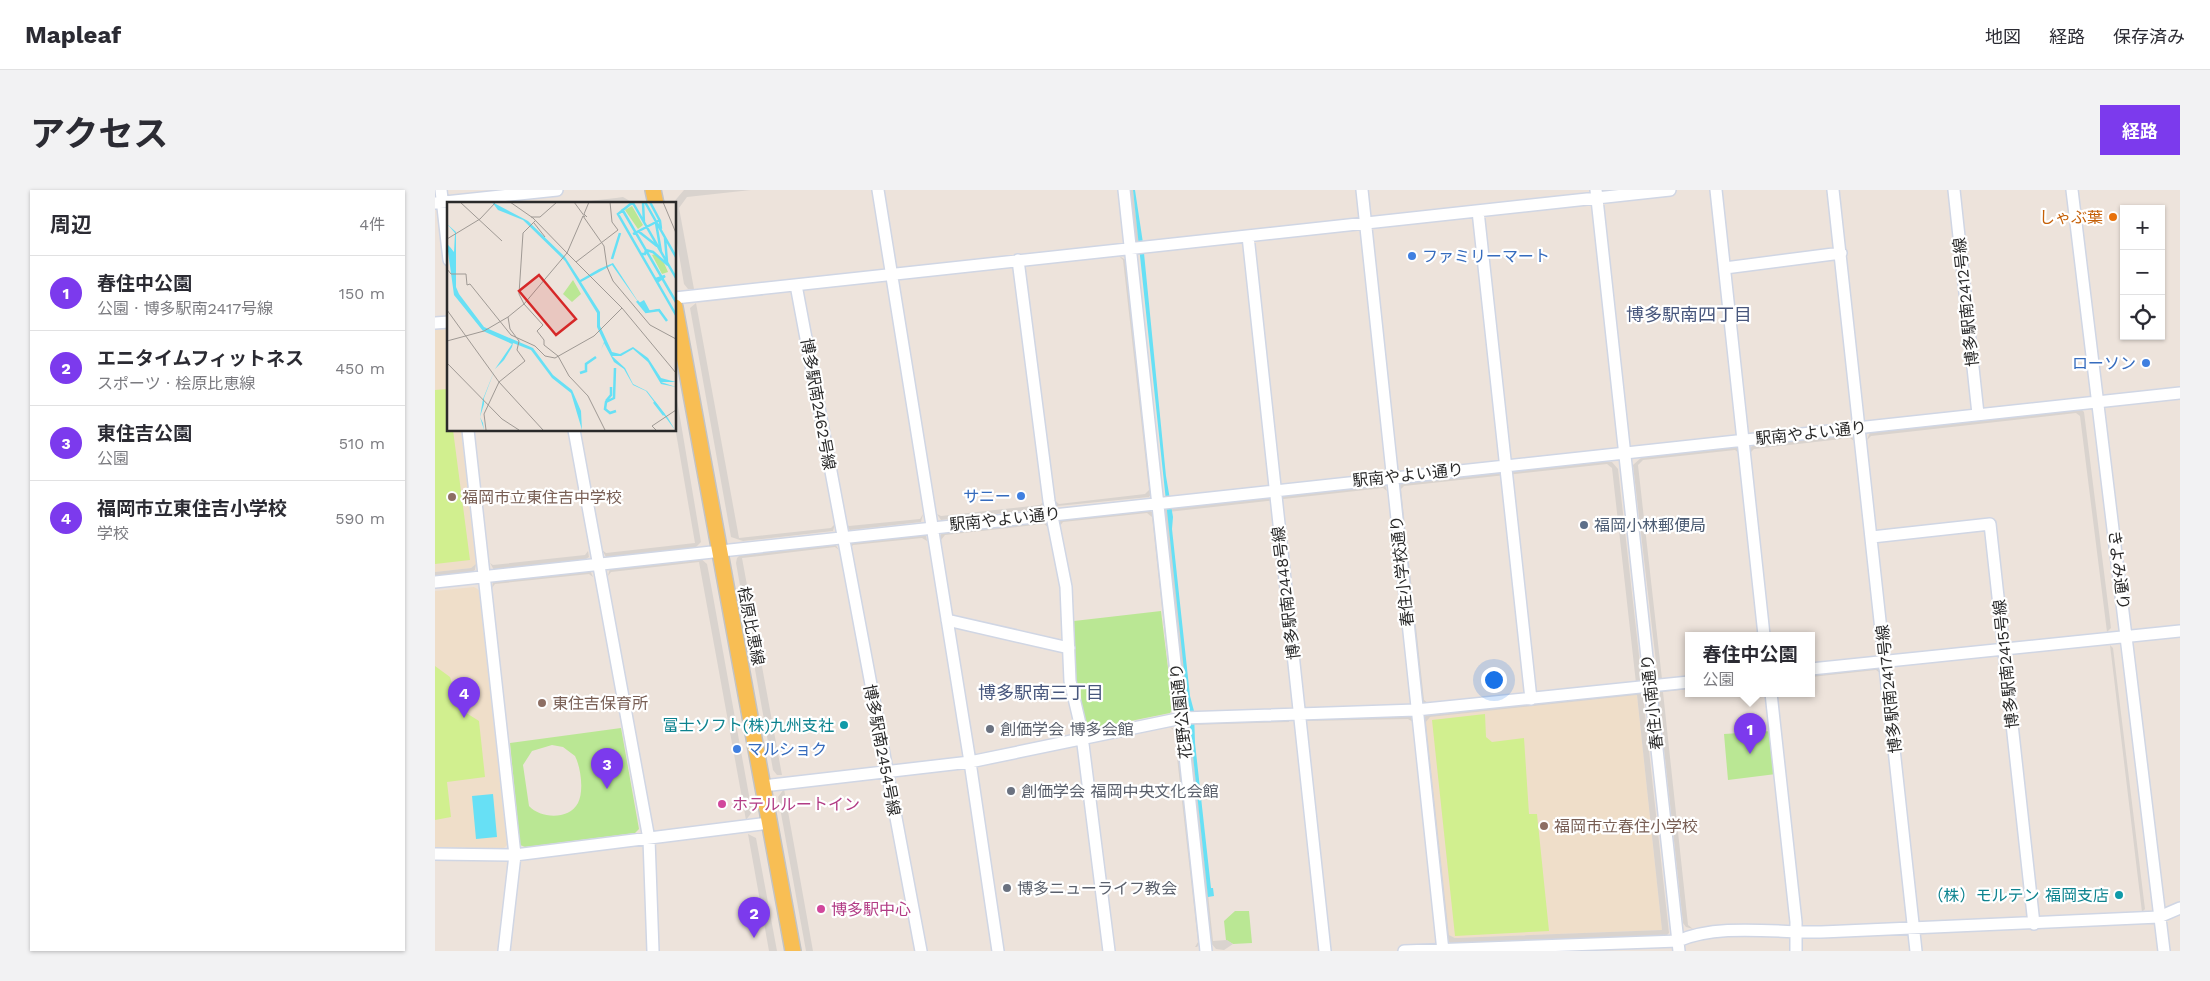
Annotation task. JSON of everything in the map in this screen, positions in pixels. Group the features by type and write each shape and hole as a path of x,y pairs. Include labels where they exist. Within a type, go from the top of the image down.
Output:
{"main road":[{"name":"桧原比恵線","path":"676,313 793,951"}],"street":[{"path":"441,190 439,203 447,249"},
{"path":"448,202 557,190"},
{"path":"878,190 970,762 998,951"},
{"name":"花野公園通り","path":"1124,190 1206,951"},
{"name":"春住小学校通り","path":"1362,190 1443,950"},
{"path":"676,298 1366,224 1478,211 1597,194 1670,190"},
{"path":"1716,190 1764,632"},
{"name":"博多駅南2417号線","path":"1833,190 1916,951"},
{"name":"博多駅南2412号線","path":"1954,190 1978,414"},
{"name":"きよみ通り","path":"2072,190 2163,951"},
{"name":"春住小南通り","path":"1597,194 1679,946"},
{"path":"1478,211 1531,699"},
{"name":"博多駅南2448号線","path":"1247,236 1325,951"},
{"path":"1725,268 1841,253"},
{"path":"1018,260 1051,514 1066,587 1070,680 1081,728 1109,951"},
{"name":"博多駅南2462号線","path":"796,285 842,537"},
{"name":"駅南やよい通り","path":"435,582 1157,502 1978,414 2098,403 2180,392"},
{"path":"468,431 515,855 504,951"},
{"path":"573,431 649,839 653,951"},
{"name":"博多駅南2415号線","path":"1872,537 1990,524 2034,924"},
{"name":"博多駅南2454号線","path":"842,537 921,951"},
{"path":"947,620 1069,648"},
{"path":"1815,669 2004,648 2127,638 2180,631"},
{"path":"763,786 885,770 970,762 1181,718 1417,710 1685,682"},
{"path":"1771,697 1796,951"},
{"path":"435,854 515,855 769,823"},
{"path":"1403,951 1679,946 1693,934 1915,929 2034,924 2159,917 2180,908"}],"shaded area":[{"path":"684,190 751,190 687,197 679,208 694,289 688,289 684,284 676,237 676,202 674,202"},
{"path":"1129,190 1133,190 1139,243 1135,242"},
{"path":"623,197 632,202 580,202"},
{"path":"1119,256 1126,260 1151,494 1149,497 1057,506 1054,500 1059,504 1145,494 1149,490 1123,260"},
{"path":"696,303 739,538 831,528 835,524 833,531 743,541 731,537 690,308"},
{"name":"福岡市立東住吉中学校","path":"447,329 447,431 461,431 476,564 471,568 435,572 435,330"},
{"path":"676,394 701,542 695,548 606,557 602,550 606,553 695,543 676,431"},
{"path":"2081,409 2084,412 2111,628 2107,632 2080,416 2076,413 1871,436 1867,440 1870,432"},
{"path":"1851,435 1854,441 1850,438 1754,449 1750,453 1750,448 1753,445"},
{"path":"1736,447 1740,454 1735,450 1643,460 1638,465 1662,679 1658,679 1633,465 1642,457"},
{"path":"1598,461 1612,462 1618,469 1642,682 1636,683 1612,468 1607,464 1404,486 1401,489 1424,700 1428,703 1424,705 1421,703 1399,483"},
{"path":"1385,485 1387,491 1383,488 1168,512 1190,711 1185,711 1165,509"},
{"path":"1044,501 1042,509 941,520 937,514 941,516 1040,505"},
{"path":"1149,510 1153,513 1175,709 1170,713 1173,709 1152,517 1147,513 1063,522 1059,527 1060,519"},
{"path":"923,514 921,522 850,530 846,527 845,523 849,526 920,519"},
{"path":"1048,522 1049,528 1044,524 945,535 941,540 940,536 942,533"},
{"path":"926,536 927,541 922,538 853,545 850,549 852,542"},
{"path":"835,544 839,550 835,547 742,558 782,775 777,775 773,770 736,563 737,558 740,555"},
{"path":"588,551 589,557 586,559 494,570 490,563 493,565 585,555"},
{"path":"700,558 707,564 752,812 746,820 699,562 611,572 608,576 610,568"},
{"path":"476,564 475,570 472,572 435,577 435,572 471,568"},
{"path":"590,570 593,577 589,574 495,584 492,588 493,581"},
{"path":"474,587 479,590 507,845 503,849 435,847 435,591"},
{"path":"2110,645 2113,648 2145,909 2142,912"},
{"path":"1876,666 1882,672 1908,911 1905,911 1880,673 1876,670 1815,677 1815,674"},
{"path":"1685,687 1685,689 1663,692 1688,925 1693,929 1686,927 1683,923 1658,694 1662,690"},
{"path":"1640,692 1643,696 1669,933 1667,935 1452,946 1446,937 1423,717","holes":["1637,695 1662,930 1455,938 1449,935 1426,722 1430,717"]},
{"name":"福岡市立春住小学校","path":"1637,695 1662,930 1455,938 1449,935 1426,722 1430,717"},
{"path":"1413,717 1413,722 1408,719 1305,721 1308,719"},
{"path":"1289,719 1289,722 1190,725 1213,941 1227,940 1233,944 1224,950 1216,949 1210,942 1187,723"},
{"path":"1170,727 1177,730 1200,943 1197,947 1195,947 1198,942 1174,731"},
{"path":"784,789 813,951 806,951 778,797"},
{"path":"748,834 756,838 777,951 769,951"}],"green space":[{"name":"福岡市立東住吉中学校","path":"447,389 447,431 453,431 470,560 435,564 435,390"},
{"path":"1161,611 1173,709 1170,713 1091,729 1087,727 1075,680 1074,621"},
{"path":"435,666 450,677 460,709 479,721 485,777 447,782 451,817 435,820"},
{"path":"1485,714 1486,737 1492,742 1524,738 1529,814 1537,814 1549,931 1455,936 1432,720"},
{"path":"621,728 639,829 635,833 525,847 520,845 510,743","holes":["552,745 563,747 575,756 577,761 581,780 580,798 574,809 562,815 555,816 540,813 529,806 523,765 532,751"]},
{"path":"1772,731 1776,774 1728,780 1724,734"},
{"path":"1235,911 1249,911 1252,943 1233,944 1226,940 1224,921"}],"water":[{"path":"1133,190 1135,190 1143,243 1166,476 1173,517 1172,529 1190,696 1194,711 1195,743 1211,888 1213,888 1214,896 1208,897"},
{"path":"493,794 497,837 476,839 472,796"}],"place":[{"name":"しゃぶ葉","path":"2113,217"},
{"name":"ファミリーマート","path":"1412,256"},
{"name":"ローソン","path":"2146,363"},
{"name":"サニー","path":"1021,496"},
{"name":"福岡市立東住吉中学校","path":"452,497"},
{"name":"福岡小林郵便局","path":"1584,525"},
{"name":"東住吉保育所","path":"542,703"},
{"name":"福岡市立東住吉小学校","path":"464,718"},
{"name":"富士ソフト(株)九州支社","path":"844,725"},
{"name":"創価学会 博多会館","path":"990,729"},
{"name":"マルショク","path":"737,749"},
{"name":"春住中公園","path":"1750,754"},
{"name":"東住吉公園","path":"607,789"},
{"name":"創価学会 福岡中央文化会館","path":"1011,791"},
{"name":"ホテルルートイン","path":"722,804"},
{"name":"福岡市立春住小学校","path":"1544,826"},
{"name":"博多ニューライフ教会","path":"1007,888"},
{"name":"（株）モルテン 福岡支店","path":"2119,895"},
{"name":"博多駅中心","path":"821,909"},
{"name":"エニタイムフィットネス","path":"754,938"}],"district":[{"name":"博多駅南四丁目","path":"1689,314"},
{"name":"博多駅南三丁目","path":"1041,692"}]}
